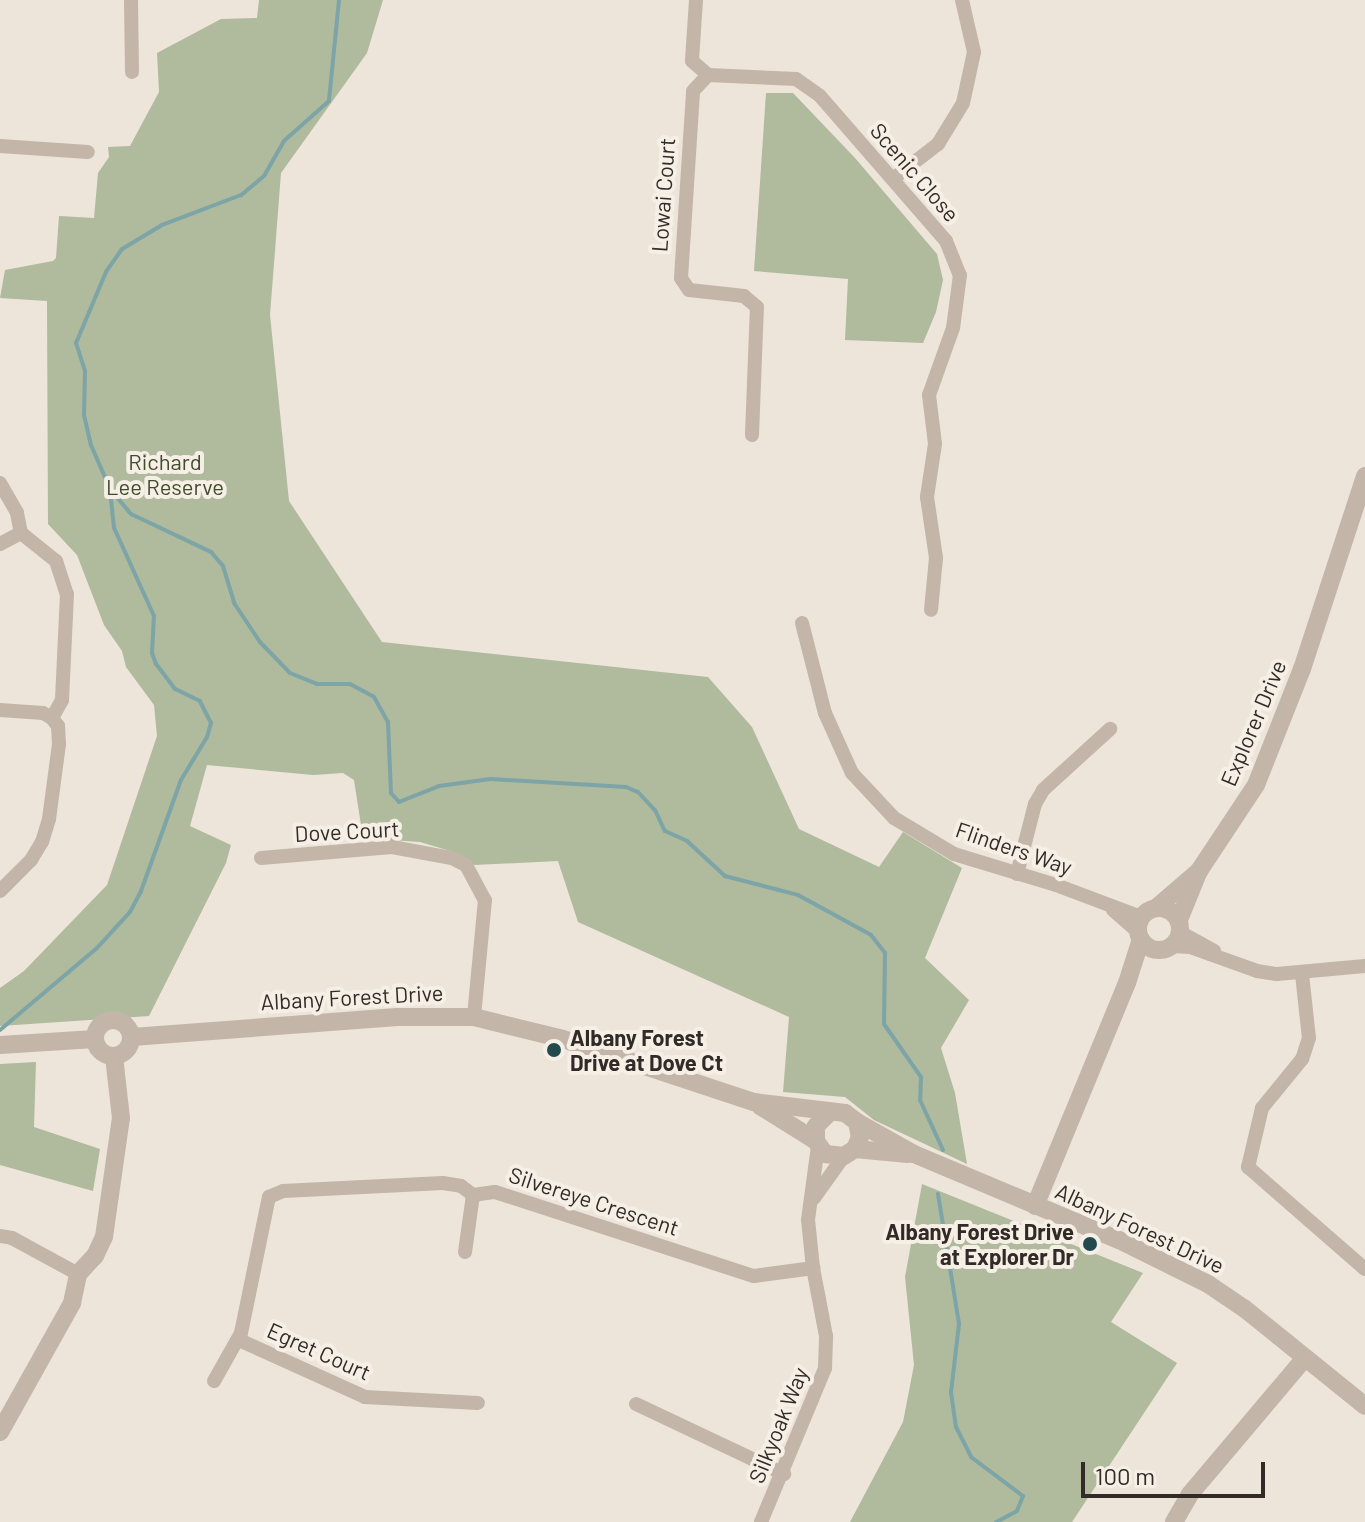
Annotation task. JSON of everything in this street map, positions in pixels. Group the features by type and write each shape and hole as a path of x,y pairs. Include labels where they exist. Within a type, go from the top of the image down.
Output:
{"street":[{"path":"131,0 132,72"},
{"path":"696,0 692,61 708,75"},
{"path":"894,178 938,144 963,103 974,52 962,0"},
{"name":"Lowai Court","path":"708,75 693,91 681,278 689,290 744,296 757,307 752,435"},
{"name":"Scenic Close","path":"708,75 796,79 820,96 946,241 960,275 953,328 929,395 935,444 927,497 936,558 931,610"},
{"path":"0,146 88,152"},
{"name":"Explorer Drive","path":"1331,584 1336,558 1365,476"},
{"path":"0,483 17,513 21,533 56,561 67,594 62,700 52,718"},
{"name":"Explorer Drive","path":"1035,1206 1127,983 1144,924 1199,871 1256,785 1365,502"},
{"path":"0,544 21,533"},
{"name":"Flinders Way","path":"802,623 825,713 852,773 894,818 954,854 1107,905 1144,924"},
{"path":"0,710 43,713 52,718 58,726 59,744 49,819 42,842 31,860 0,891"},
{"path":"1017,874 1035,804 1043,790 1110,729"},
{"name":"Dove Court","path":"261,858 392,847 452,858 466,865 485,900 474,1017"},
{"name":"Explorer Drive","path":"1127,983 1174,937 1199,871"},
{"path":"1174,937 1170,910 1144,924 1150,948 1174,937 1196,937 1224,958 1257,971 1302,974 1365,966"},
{"path":"1302,974 1309,1038 1302,1059 1262,1108 1248,1167 1365,1269"},
{"name":"Albany Forest Drive","path":"132,1037 410,1016 474,1017 563,1039 754,1102 830,1112"},
{"path":"112,1020 126,1025 132,1037 127,1051 114,1057 101,1052 95,1039 100,1026 112,1020"},
{"path":"0,1045 95,1039"},
{"path":"0,1432 6,1406 74,1300 78,1274 95,1256 104,1237 121,1118 114,1057"},
{"name":"Albany Forest Drive","path":"754,1102 817,1144"},
{"path":"811,1201 849,1152 860,1137 857,1122 845,1113 830,1112 816,1126 817,1144 830,1156 849,1152"},
{"name":"Albany Forest Drive","path":"857,1122 914,1154 1131,1245 1208,1284 1365,1406"},
{"name":"Silkyoak Way","path":"761,1522 823,1377 827,1354 808,1220 817,1144"},
{"name":"Albany Forest Drive","path":"849,1152 914,1154"},
{"name":"Silvereye Crescent","path":"214,1381 239,1340 268,1201 272,1195 283,1191 429,1182 457,1185 473,1195 495,1192 754,1276 813,1268"},
{"path":"465,1252 473,1195"},
{"path":"0,1236 12,1238 78,1274"},
{"name":"Egret Court","path":"239,1340 365,1397 478,1403"},
{"path":"1174,1522 1190,1494 1305,1358"},
{"path":"636,1404 784,1474"}],"green space":[{"name":"Richard Lee Reserve","path":"259,0 383,0 367,53 281,173 270,315 289,501 382,642 708,677 752,727 799,829 879,867 903,832 962,868 925,958 969,1000 941,1048 955,1093 967,1164 874,1120 845,1097 783,1092 789,1017 578,922 558,861 474,865 457,853 420,842 363,838 354,780 343,773 313,775 207,765 190,826 231,845 226,863 149,1016 0,1026 0,988 24,971 107,885 157,736 154,705 126,667 122,651 104,625 77,555 48,524 47,301 0,298 5,270 56,258 59,216 94,218 98,173 109,157 108,147 130,146 159,92 157,53 221,19 257,18"},
{"path":"766,93 793,93 855,158 937,254 943,280 936,312 923,343 845,340 848,279 754,271"},
{"path":"36,1062 34,1127 100,1149 93,1191 0,1165 0,1064"},
{"path":"922,1184 1143,1273 1111,1322 1177,1363 1072,1522 850,1522 903,1422 914,1365 905,1277"}],"waterway":[{"path":"339,0 329,101 284,141 264,176 241,195 162,225 122,249 106,272 76,343 85,371 84,415 91,445 110,489 131,514 211,552 223,566 234,603 260,642 290,673 317,684 350,684 374,697 388,722 391,793 399,802 439,786 491,779 626,787 638,792 655,810 665,831 687,841 725,876 798,895 871,935 885,953 884,1024 921,1077 920,1100 943,1150"},
{"path":"0,1030 97,948 130,912 141,891 181,780 207,737 211,723 200,701 175,689 156,664 152,653 154,616 114,528 110,491"},
{"path":"938,1194 959,1324 951,1392 956,1427 971,1457 1023,1496 1017,1511 996,1522"}],"place":[{"name":"Albany Forest Drive at Dove Ct","path":"554,1050"},
{"name":"Albany Forest Drive at Explorer Dr","path":"1090,1244"}]}
